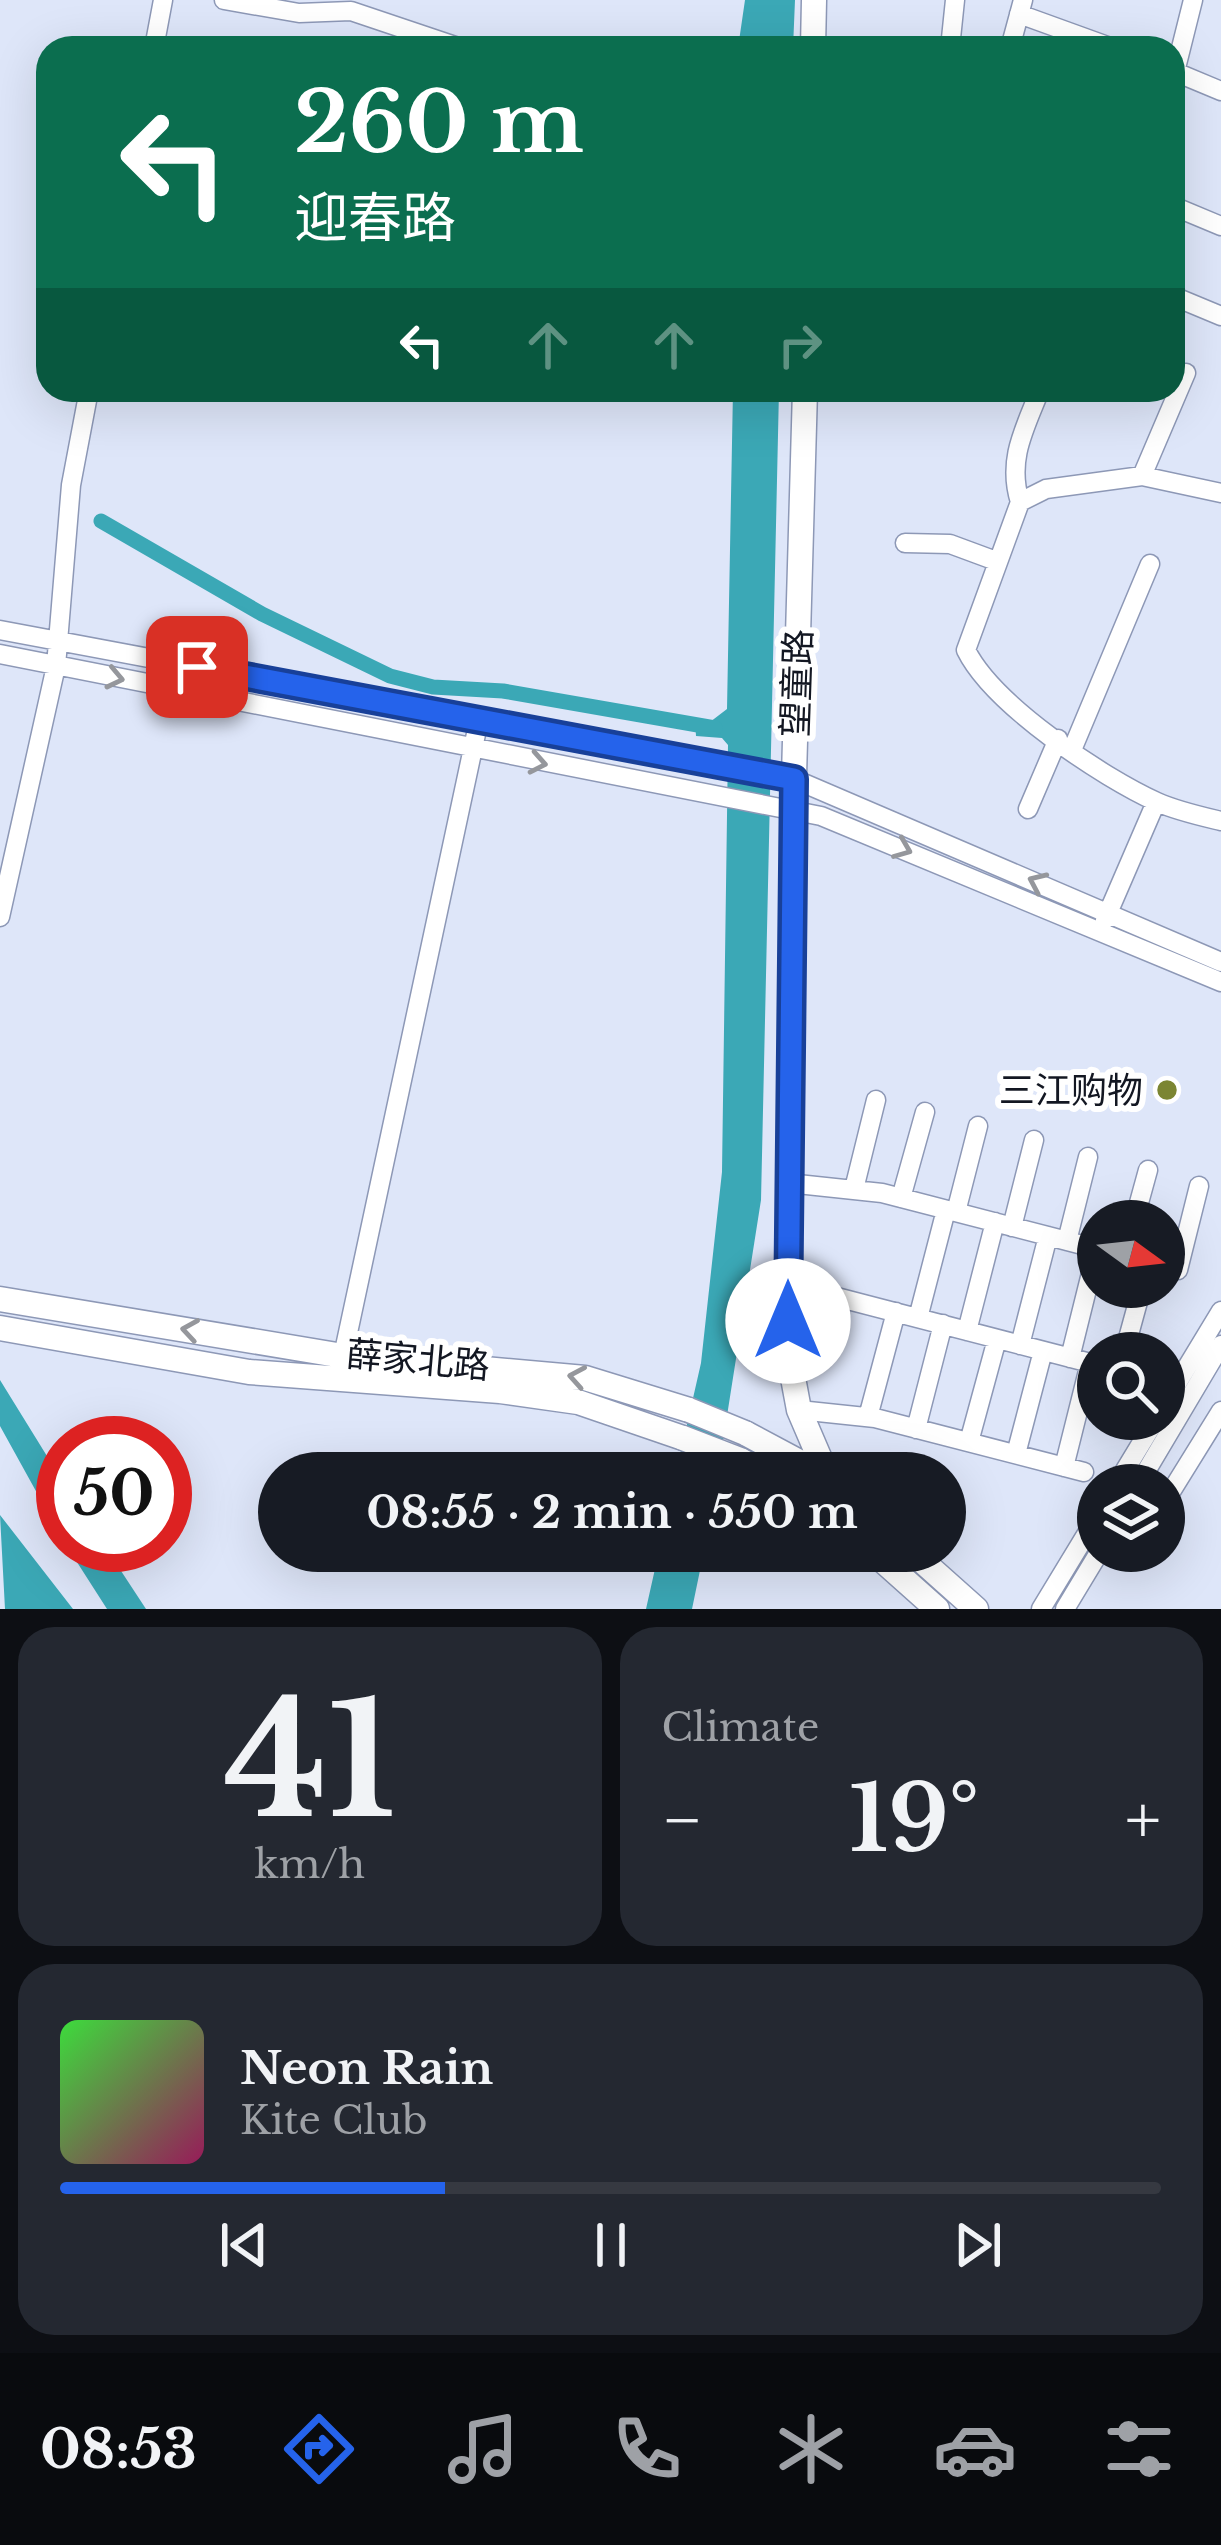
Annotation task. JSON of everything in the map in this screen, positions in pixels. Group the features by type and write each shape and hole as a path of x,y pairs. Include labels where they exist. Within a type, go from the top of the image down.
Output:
{"main road":[{"path":"814,0 814,36"},
{"name":"望童路","path":"804,402 781,808 788,1351 799,1410 815,1452"},
{"name":"薛家北路","path":"0,1299 343,1356 566,1375 653,1395 782,1452"},
{"name":"薛家北路","path":"0,1328 249,1372 500,1391 578,1402 719,1452"},
{"path":"896,1572 937,1609"},
{"path":"935,1572 976,1609"}],"street":[{"path":"156,36 163,0"},
{"path":"224,0 299,14 351,11 425,36"},
{"path":"951,36 955,0"},
{"path":"1183,36 1193,0"},
{"path":"1013,36 1021,7 1086,36"},
{"path":"1185,76 1221,92"},
{"path":"1185,211 1221,226"},
{"path":"1185,301 1221,316"},
{"path":"0,917 56,666 71,484 87,402"},
{"path":"1035,402 1014,455 1012,476 1020,502 966,650 989,683 1065,744 1156,802 1221,821"},
{"path":"1142,476 1174,402"},
{"path":"1020,502 1046,489 1142,476 1221,494"},
{"path":"905,543 950,544 996,561"},
{"path":"1028,809 1065,744 1150,564"},
{"path":"0,630 782,777 1104,921 1221,982"},
{"path":"0,654 821,816 1221,962"},
{"path":"343,1356 479,720"},
{"path":"1104,921 1156,802"},
{"path":"854,1189 876,1100"},
{"path":"902,1198 925,1112"},
{"path":"919,1318 978,1126"},
{"path":"967,1330 1034,1140"},
{"path":"1020,1345 1088,1157"},
{"path":"1140,1200 1148,1170"},
{"path":"788,1183 902,1198 1077,1243"},
{"path":"1185,1239 1199,1186"},
{"path":"788,1291 821,1293 1077,1360"},
{"path":"1070,1358 1083,1308"},
{"path":"1185,1362 1221,1310"},
{"path":"868,1417 896,1312"},
{"path":"916,1429 943,1324"},
{"path":"969,1442 997,1339"},
{"path":"1150,1464 1221,1345"},
{"path":"1016,1454 1043,1351"},
{"path":"1200,1380 1221,1392"},
{"path":"799,1410 868,1417 1077,1470"},
{"path":"1185,1469 1221,1411"},
{"path":"1064,1467 1077,1422"},
{"path":"1041,1609 1077,1550"},
{"path":"1065,1609 1087,1572"}],"water":[{"path":"745,0 795,0 794,36 740,36"},
{"path":"733,402 779,402 761,1200 721,1452 681,1452 701,1363 722,1172 728,745 722,738 696,736 695,719 710,722 727,709"},
{"path":"0,1380 36,1438 36,1491 0,1426"},
{"path":"0,1515 36,1561 36,1572 44,1572 73,1609 5,1609"},
{"path":"83,1572 122,1572 146,1609 107,1609"},
{"path":"654,1572 700,1572 692,1609 646,1609"}],"waterway":[{"path":"101,521 262,614 390,676 433,687 503,691 715,728"}],"place":[{"name":"三江购物","path":"1167,1090"}],"route":[{"path":"197,667 794,779 788,1321"}]}
